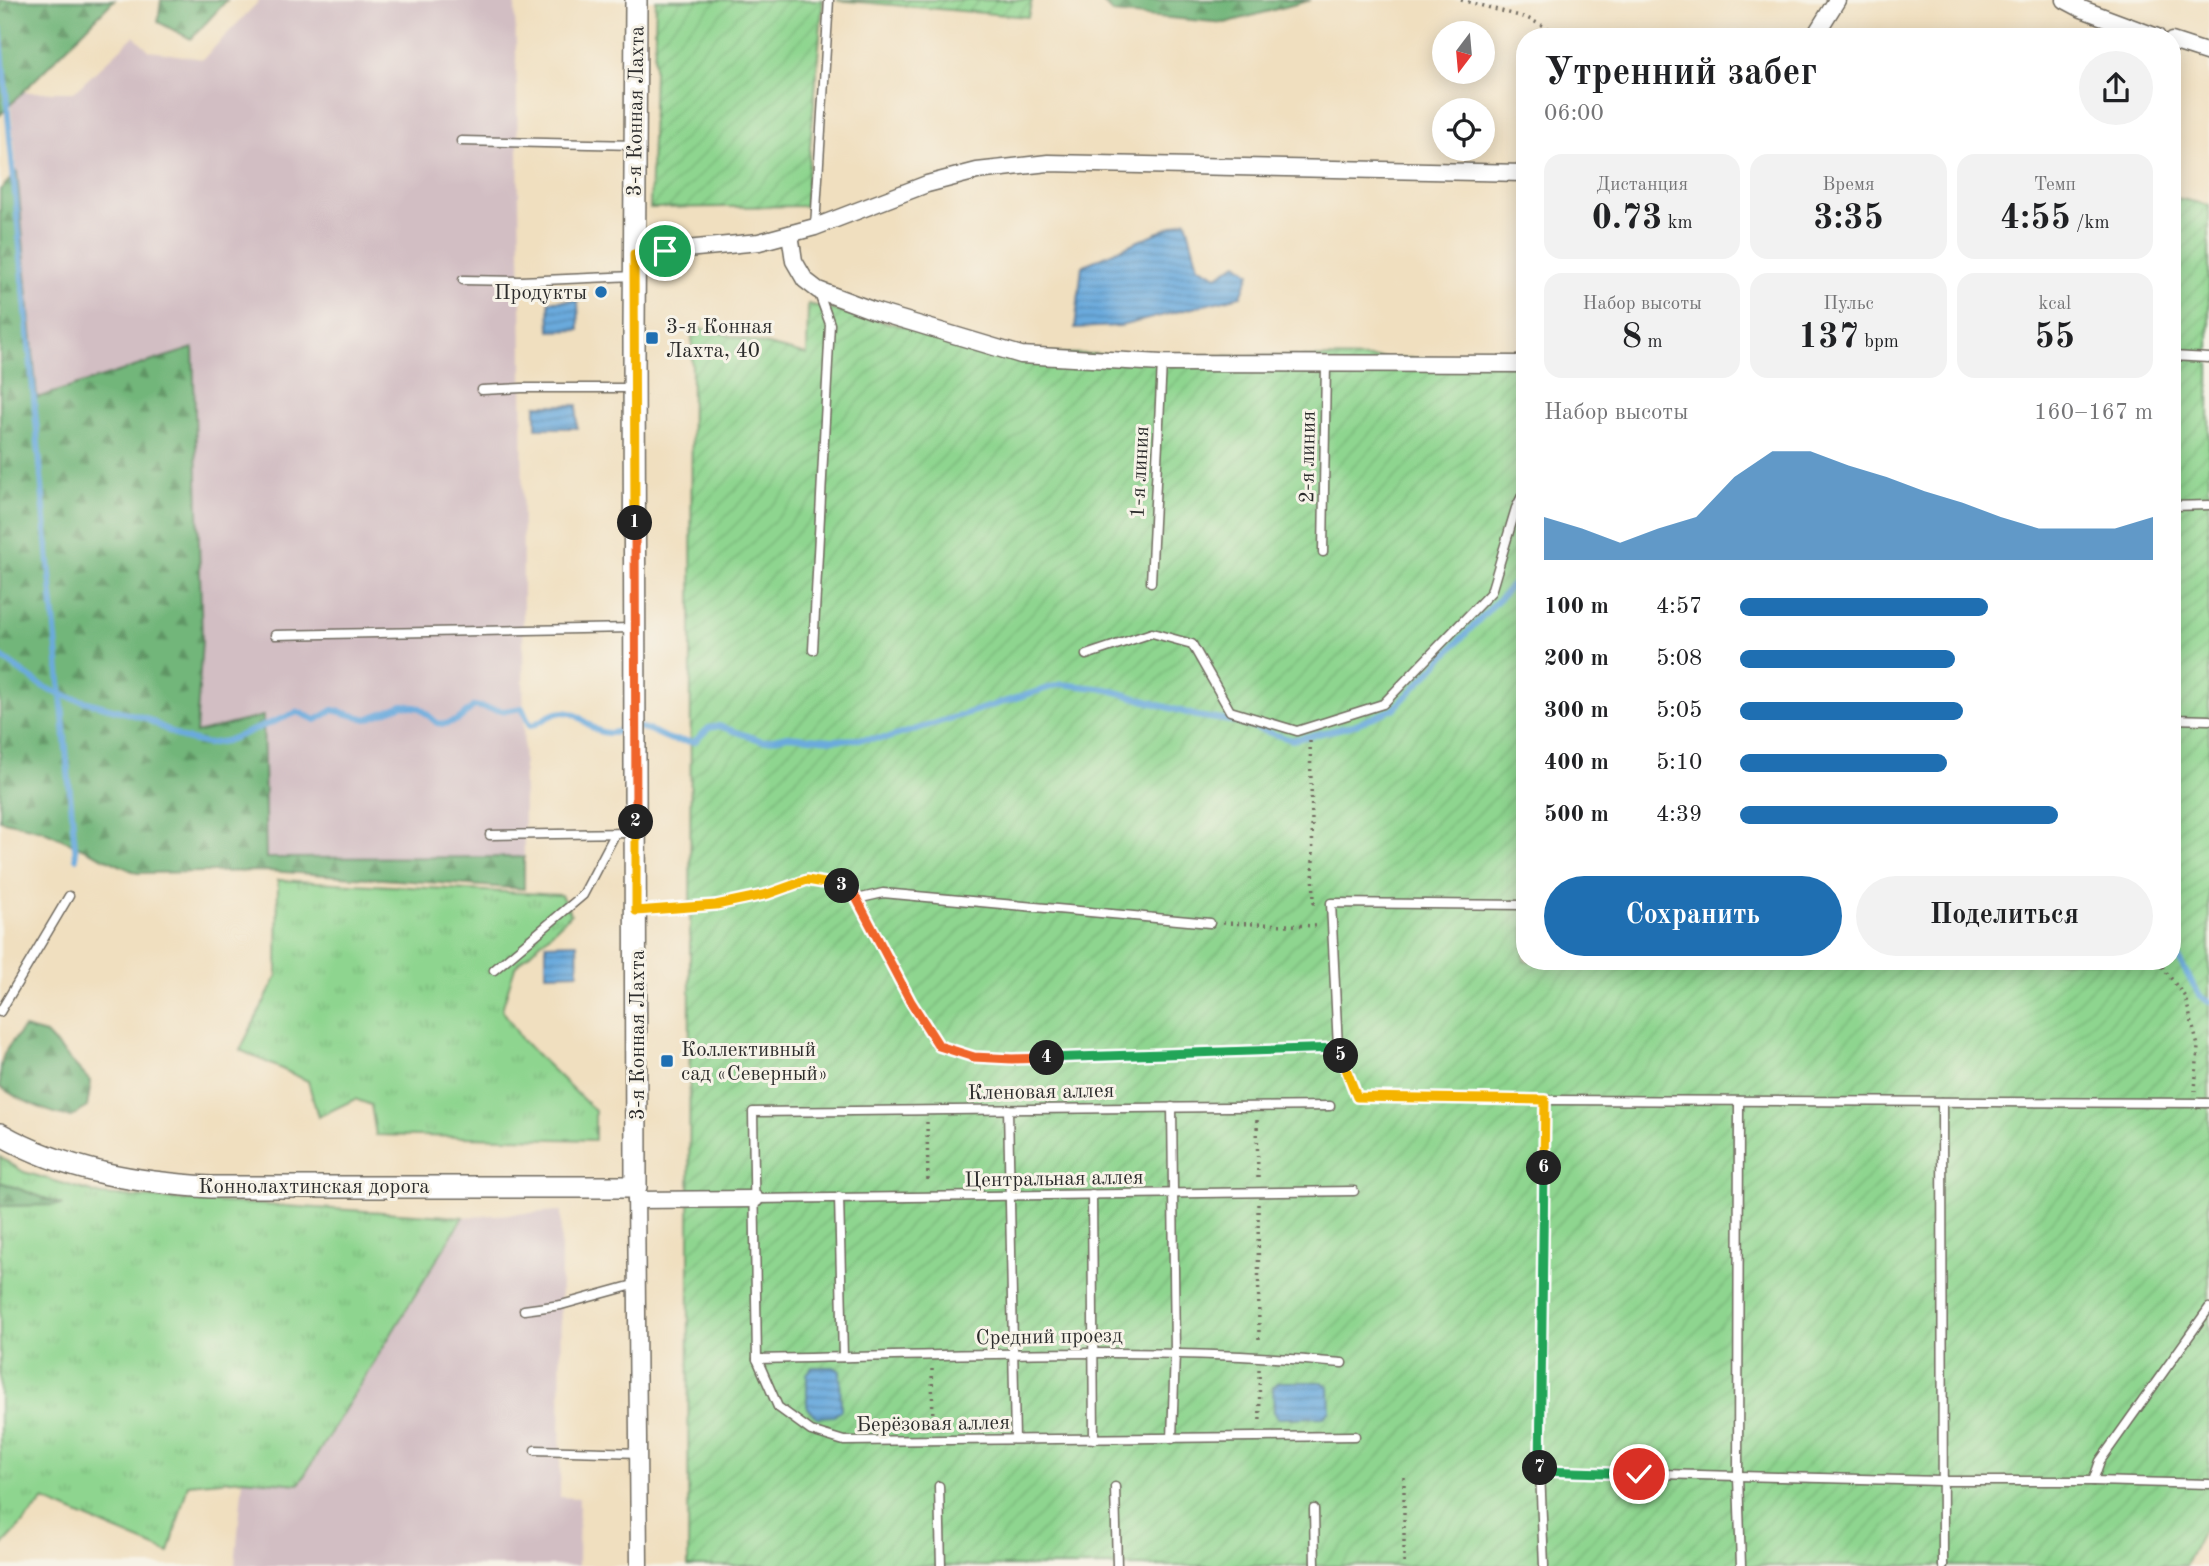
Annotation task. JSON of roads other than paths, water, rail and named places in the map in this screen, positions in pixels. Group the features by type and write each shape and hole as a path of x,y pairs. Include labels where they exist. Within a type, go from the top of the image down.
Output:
{"main road":[{"name":"3-я Конная Лахта","path":"636,0 636,750 626,834 636,911 636,1193"},
{"name":"Коннолахтинская дорога","path":"0,1134 54,1159 105,1175 158,1184 636,1193"}],"street":[{"path":"1820,28 1837,0"},
{"path":"2064,0 2133,28"},
{"path":"2181,44 2209,52"},
{"path":"634,254 759,242 815,227 928,184 977,171 1048,163 1516,173"},
{"path":"790,234 794,261 805,280 818,290 877,312 1021,355 1162,363 1516,364"},
{"path":"636,1193 755,1199"},
{"name":"3-я Конная Лахта","path":"636,1193 639,1566"}],"lane":[{"path":"815,227 830,0"},
{"path":"461,141 635,145"},
{"path":"463,280 521,281 634,275"},
{"path":"813,650 830,324 818,290"},
{"path":"2181,356 2209,358"},
{"name":"1-я линия","path":"1151,582 1162,363"},
{"name":"2-я линия","path":"1323,551 1326,364"},
{"path":"482,390 634,388"},
{"path":"2181,506 2209,505"},
{"path":"1086,655 1152,634 1192,644 1230,711 1297,731 1383,704 1492,592 1516,508"},
{"path":"275,635 636,628"},
{"path":"2181,719 2209,720"},
{"path":"490,835 626,834"},
{"path":"494,970 583,895 626,834"},
{"path":"636,911 716,905 768,894 807,880 851,888 911,1002 939,1046 974,1057 1012,1059 1338,1048"},
{"path":"857,899 883,893 1210,923"},
{"path":"0,1012 69,895"},
{"path":"1516,905 1331,903 1338,1048 1357,1097 2209,1103"},
{"path":"1544,1566 1540,1471 1545,1100"},
{"path":"1740,1101 1738,1477 1741,1566"},
{"path":"1942,1102 1943,1566"},
{"name":"Кленовая аллея","path":"753,1112 1330,1106"},
{"path":"1172,1107 1175,1352 1172,1439"},
{"path":"1009,1109 1015,1439"},
{"name":"Берёзовая аллея","path":"753,1112 757,1359 778,1407 811,1431 844,1441 1355,1436"},
{"name":"Центральная аллея","path":"755,1199 1354,1192"},
{"path":"1092,1194 1094,1438"},
{"path":"839,1197 843,1357"},
{"path":"524,1310 561,1306 637,1284"},
{"path":"2093,1481 2100,1461 2209,1308"},
{"name":"Средний проезд","path":"757,1359 1175,1352 1259,1355 1342,1363"},
{"path":"535,1450 640,1453"},
{"path":"1540,1471 1941,1481 2209,1484"},
{"path":"939,1486 940,1566"},
{"path":"1115,1487 1117,1566"},
{"path":"1314,1509 1315,1566"}],"water":[{"path":"1186,220 1198,266 1217,276 1237,263 1250,273 1241,296 1120,326 1075,328 1082,266"},
{"path":"578,300 579,330 550,331 549,301"},
{"path":"536,405 577,405 577,428 536,428"},
{"path":"577,943 578,973 546,974 546,944"},
{"path":"812,1367 834,1367 840,1371 841,1410 834,1416 817,1417 807,1407 807,1374"},
{"path":"1279,1382 1322,1382 1329,1387 1330,1411 1324,1417 1278,1418 1274,1413 1273,1387"}],"waterway":[{"path":"0,28 76,858"},
{"path":"0,656 42,686 62,695 145,718 182,738 207,744 226,741 298,712 316,720 333,710 367,719 403,705 420,708 437,723 445,724 458,720 474,706 504,711 522,708 530,726 564,712 602,732 612,733 628,727 638,727 673,740 694,742 709,728 719,726 763,741 788,736 832,740 888,738 1061,684 1106,689 1197,716 1236,722 1292,740 1351,726 1394,709 1516,581"},
{"path":"2181,963 2199,995 2209,1002"}],"place":[{"name":"Продукты","path":"601,292"},
{"name":"3-я Конная Лахта, 40","path":"652,338"},
{"name":"Коллективный сад «Северный»","path":"667,1061"}]}
